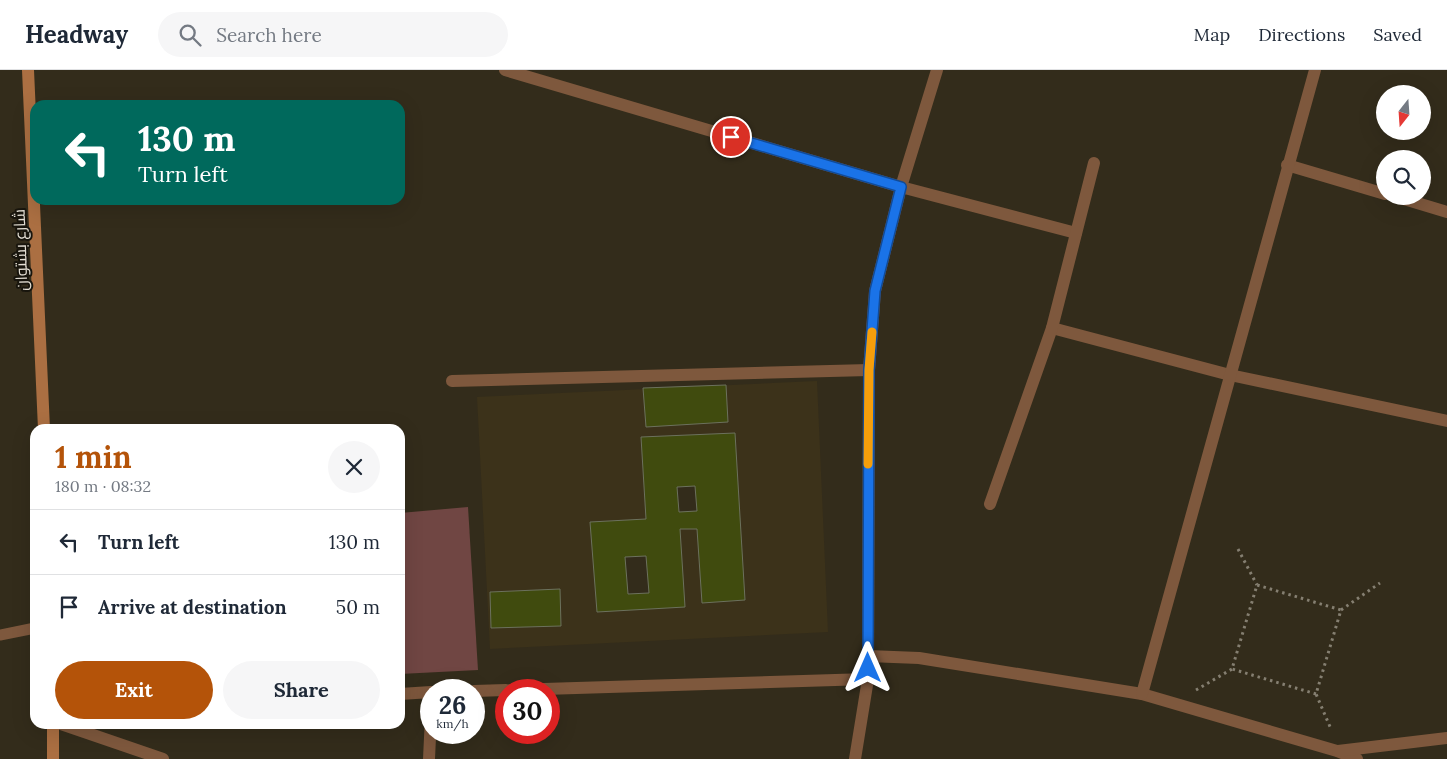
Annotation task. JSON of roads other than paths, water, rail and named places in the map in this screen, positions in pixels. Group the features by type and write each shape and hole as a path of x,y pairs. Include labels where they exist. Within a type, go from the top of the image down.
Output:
{"street":[{"name":"شارع بشتوان","path":"28,70 30,115"},
{"path":"505,70 901,187 1076,233"},
{"path":"854,759 868,679 869,370 875,291 901,187 937,70"},
{"path":"1142,694 1287,164 1315,70"},
{"path":"990,504 1052,328 1094,163"},
{"path":"1287,164 1376,191"},
{"name":"شارع بشتوان","path":"34,205 44,424"},
{"path":"1424,205 1447,212"},
{"path":"1052,328 1230,375 1447,420"},
{"path":"452,381 869,370"},
{"path":"868,656 919,658 1142,694 1337,751 1357,759"},
{"path":"560,688 868,679"},
{"path":"405,694 420,693"},
{"path":"53,729 53,759"},
{"path":"76,729 163,759"},
{"path":"1337,751 1447,738"},
{"path":"429,759 430,744"}],"lane":[{"path":"0,635 30,629"}]}
